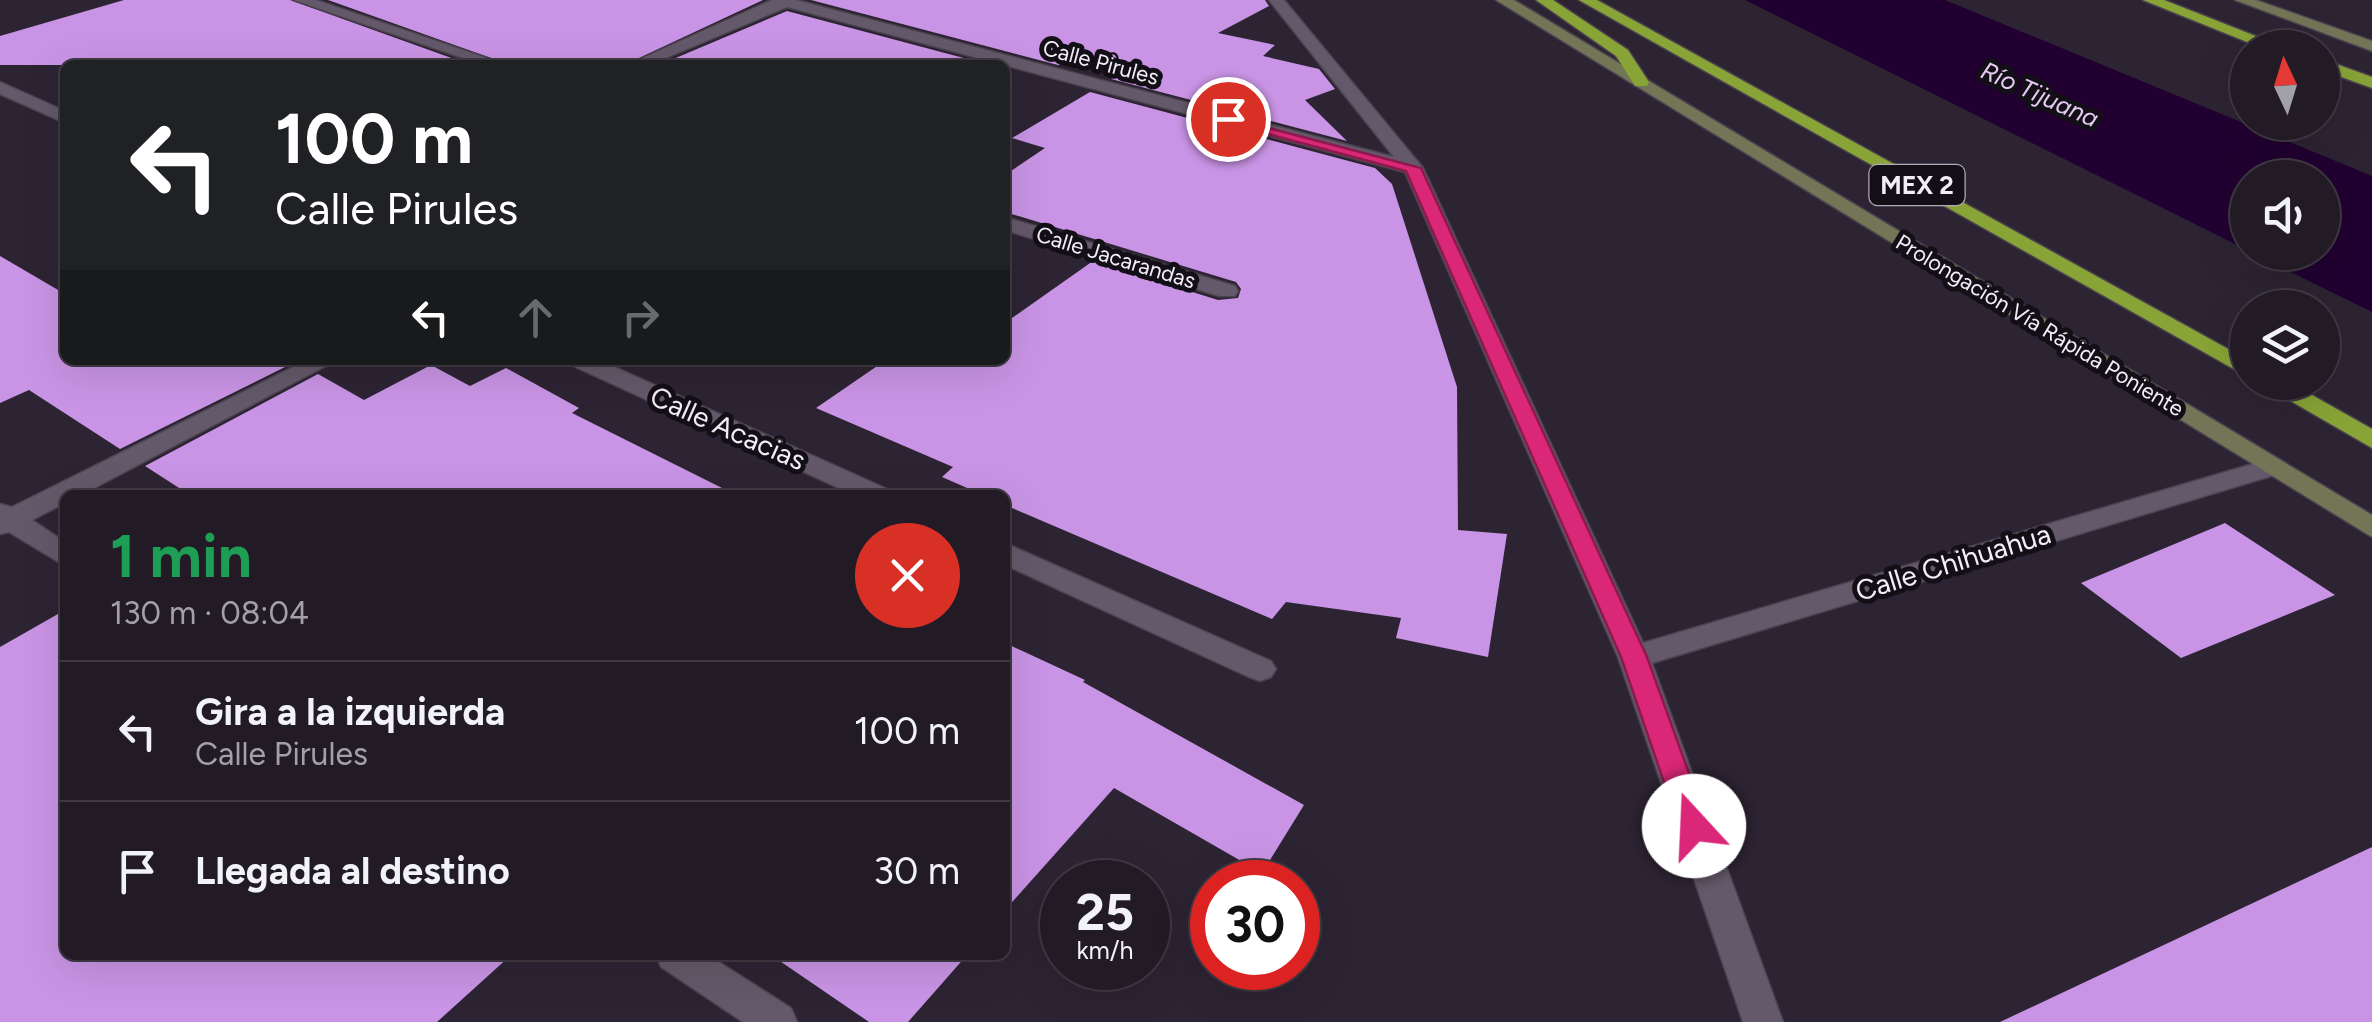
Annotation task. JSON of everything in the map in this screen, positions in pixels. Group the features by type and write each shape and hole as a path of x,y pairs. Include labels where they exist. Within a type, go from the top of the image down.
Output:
{"highway":[{"path":"1544,0 1622,52 1641,82"},
{"name":"MEX 2","path":"1586,0 2230,360"},
{"path":"2150,0 2230,30"},
{"path":"2340,70 2372,82"},
{"path":"2302,400 2372,440"}],"main road":[{"name":"Prolongación Vía Rápida Poniente","path":"1502,0 2372,528"},
{"path":"2242,0 2372,46"}],"street":[{"path":"300,0 484,60"},
{"path":"1276,0 1413,168 1634,657 1763,1022"},
{"path":"646,60 782,1"},
{"name":"Calle Pirules","path":"782,1 1005,60"},
{"name":"Calle Pirules","path":"1010,61 1413,168"},
{"path":"0,86 60,116"},
{"name":"Calle Jacarandas","path":"1010,225 1228,291"},
{"path":"63,490 315,365"},
{"name":"Calle Acacias","path":"590,365 865,490"},
{"name":"Calle Chihuahua","path":"1634,657 2272,467"},
{"path":"4,519 60,491"},
{"path":"4,519 60,553"},
{"path":"1010,555 1260,669"},
{"path":"682,960 777,1022"}],"water":[{"name":"Río Tijuana","path":"1745,0 1945,0 2230,117 2230,140 2285,140 2333,160 2230,160 2230,242"},
{"path":"2340,163 2372,176 2372,312 2340,296 2340,290 2327,290 2287,270 2340,270"}],"building":[{"path":"124,0 290,0 457,60 60,60 60,65 0,65 0,36"},
{"path":"328,0 763,0 635,60 497,60"},
{"path":"811,0 1265,0 1269,6 1218,33 1275,45 1263,56 1319,69 1335,89 1305,100 1347,141 1111,79 1135,65 1058,65"},
{"path":"787,11 971,60 671,60"},
{"path":"1090,92 1375,168 1392,184 1457,387 1458,530 1507,534 1488,657 1396,638 1401,618 1286,602 1272,619 1010,507 1010,490 972,490 942,477 953,467 816,408 879,365 1010,365 1010,319 1093,261 1218,300 1238,298 1241,289 1236,282 1010,214 1010,172 1045,148 1012,138"},
{"path":"0,256 60,291 60,365 289,365 120,449 29,390 0,403"},
{"path":"431,365 470,386 506,368 579,408 572,413 726,490 182,490 145,466 318,374 364,400"},
{"path":"2225,523 2335,595 2181,658 2081,583"},
{"path":"60,613 60,960 505,960 437,1022 0,1022 0,647"},
{"path":"1010,645 1085,680 1304,805 1270,860 1239,860 1114,788 1050,860 1040,860 1040,871 1010,904"},
{"path":"2372,847 2372,1022 2000,1022"},
{"path":"778,960 963,960 908,1022 869,1022"}],"route":[{"path":"1228,119 1413,168 1634,657 1694,826"}]}
